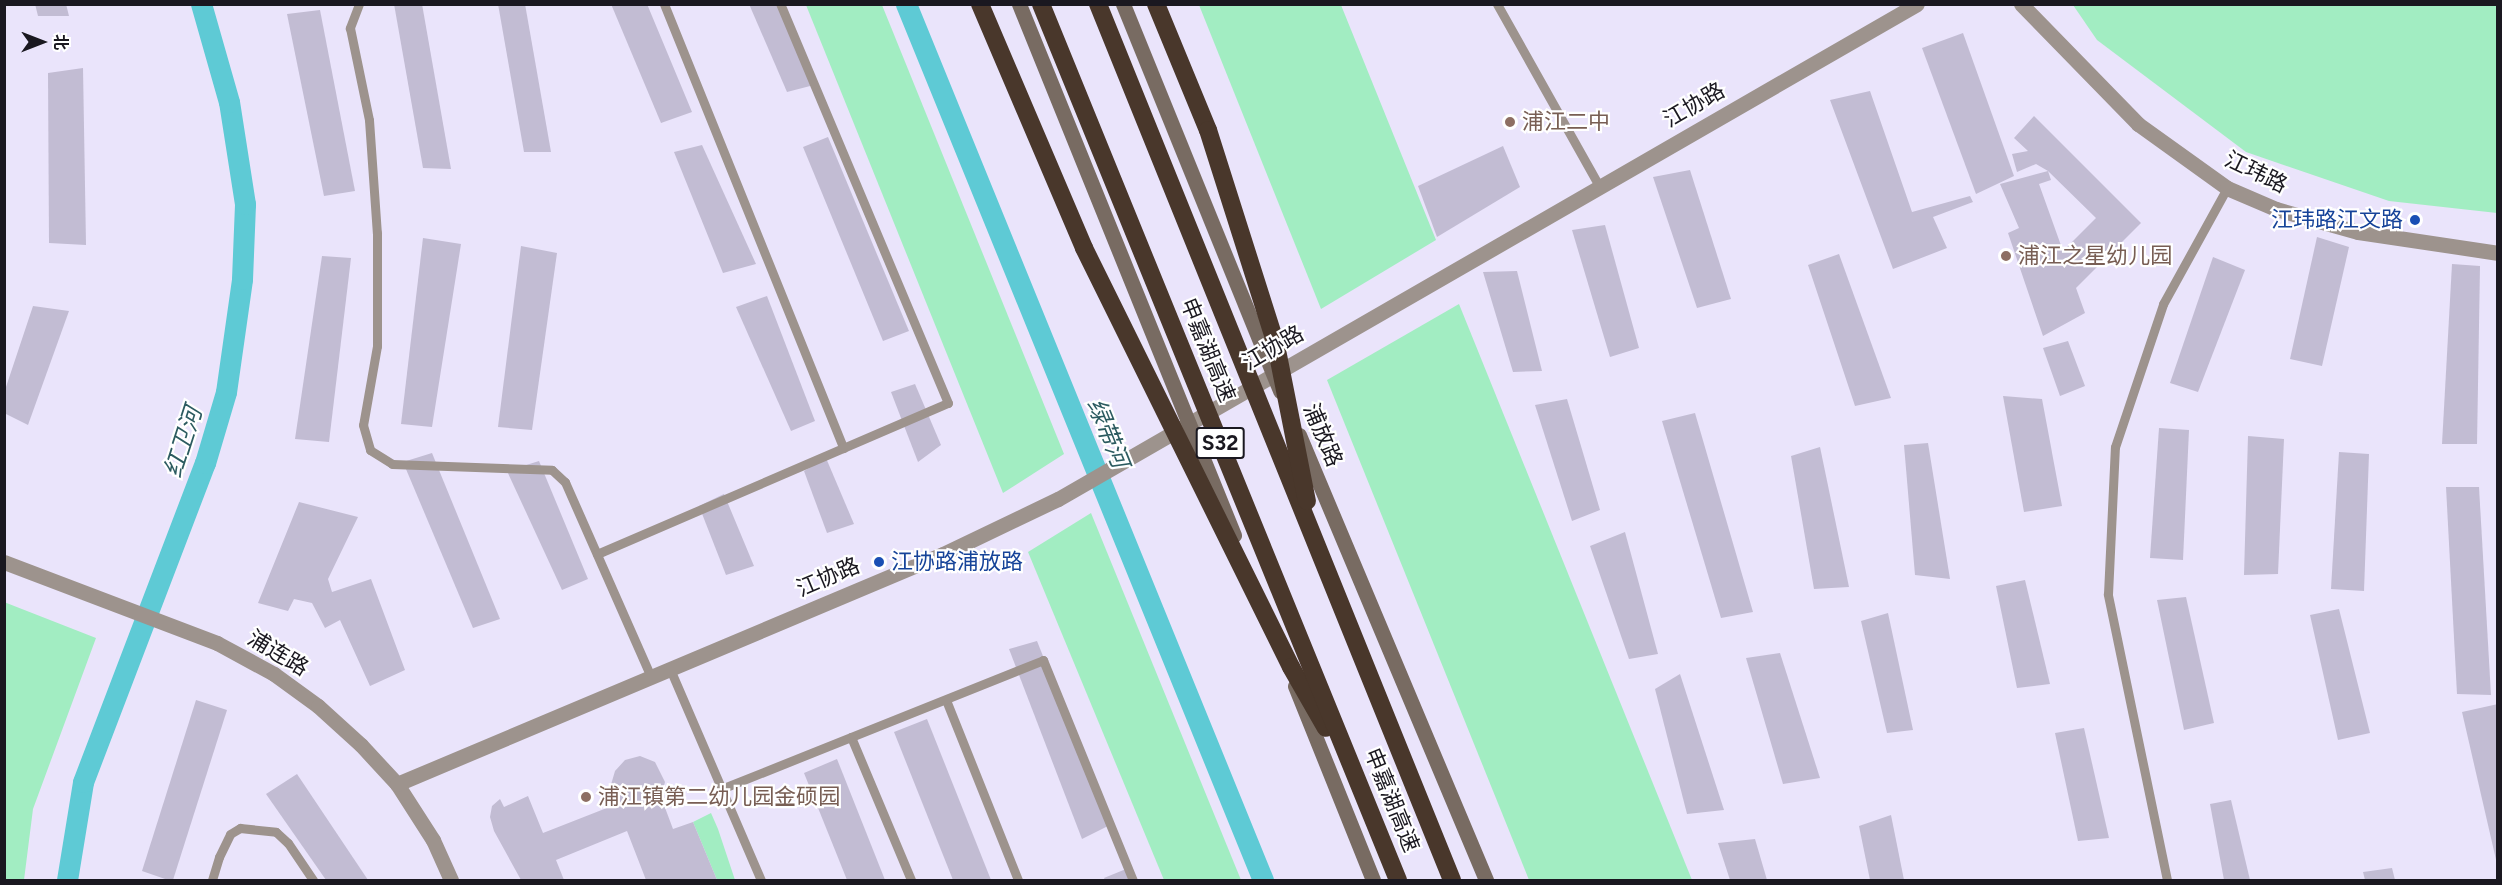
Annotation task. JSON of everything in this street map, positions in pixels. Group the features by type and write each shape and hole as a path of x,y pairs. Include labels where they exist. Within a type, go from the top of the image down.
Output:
{"highway":[{"path":"980,4 1084,248 1291,667 1360,788"},
{"name":"申嘉湖高速","path":"1041,4 1398,880"},
{"name":"申嘉湖高速","path":"1098,4 1452,880"},
{"path":"1156,4 1208,130 1276,345 1315,544"}],"main road":[{"path":"1018,4 1190,423 1372,880"},
{"name":"浦放路","path":"1124,4 1273,374 1486,880"}],"street":[{"name":"江协路","path":"397,784 943,554 1058,499 1917,4"},
{"name":"江玮路","path":"2021,4 2138,124 2227,188 2276,209 2358,232 2498,253"},
{"name":"浦连路","path":"4,562 217,643 274,674 318,706 361,745 397,784 433,840 451,880"}],"lane":[{"path":"359,4 350,28 369,120 377,233 377,345 363,425 370,450 392,464 552,470 565,482 651,677"},
{"path":"664,4 843,448"},
{"path":"597,554 948,403 780,4"},
{"path":"1497,4 1599,186"},
{"path":"2167,880 2108,594 2115,447 2163,304 2227,188"},
{"path":"721,789 1043,660 1133,880"},
{"path":"670,669 761,880"},
{"path":"946,699 1018,880"},
{"path":"851,737 911,880"},
{"path":"212,880 219,857 230,834 240,828 276,832 288,843 313,880"}],"green space":[{"path":"806,5 882,5 1064,454 1003,493"},
{"path":"1199,5 1341,5 1436,240 1321,309"},
{"path":"2073,5 2497,5 2497,213 2389,201 2246,152 2097,40"},
{"path":"1459,304 1692,880 1529,880 1327,380"},
{"path":"1091,513 1241,880 1164,880 1028,552"},
{"path":"4,602 96,638 33,809 24,880 5,880"},
{"path":"711,813 735,880 717,880 693,822"}],"building":[{"path":"35,4 66,4 69,16 38,16"},
{"path":"394,4 422,4 451,169 423,168"},
{"path":"498,4 525,4 551,152 524,152"},
{"path":"611,4 647,4 692,112 661,123"},
{"path":"749,4 782,4 814,85 787,92"},
{"path":"320,10 355,191 324,196 287,14"},
{"path":"1963,33 2014,176 1976,194 1922,48"},
{"path":"83,68 86,245 49,243 48,73"},
{"path":"1870,91 1912,212 1970,196 1973,202 1933,217 1947,248 1893,269 1830,100"},
{"path":"2034,116 2141,223 2076,288 2085,313 2043,336 2008,233 2019,228 2000,184 2048,171 2036,164 2017,172 2012,154 2028,151 2014,138","holes":["2048,171 2096,218 2063,251 2039,184 2051,180"]},
{"path":"828,137 909,331 883,341 803,147"},
{"path":"702,145 756,264 723,273 674,152"},
{"path":"1503,146 1520,187 1437,237 1418,186"},
{"path":"1690,170 1731,299 1697,308 1653,177"},
{"path":"1605,225 1639,348 1610,357 1572,230"},
{"path":"2317,237 2349,247 2322,366 2290,359"},
{"path":"423,238 461,244 432,427 401,424"},
{"path":"521,246 557,253 532,430 498,427"},
{"path":"1839,254 1891,398 1855,406 1808,265"},
{"path":"322,256 351,258 329,442 295,439"},
{"path":"2213,257 2245,270 2198,392 2170,383"},
{"path":"2452,264 2480,266 2477,444 2442,444"},
{"path":"1517,271 1542,371 1513,372 1483,272"},
{"path":"767,296 815,421 791,431 736,307"},
{"path":"33,306 69,311 28,425 4,413 4,393"},
{"path":"2068,341 2085,386 2060,396 2043,348"},
{"path":"915,384 941,445 918,462 891,392"},
{"path":"2003,396 2042,399 2062,506 2024,512"},
{"path":"1567,399 1600,510 1572,521 1535,405"},
{"path":"1695,413 1753,612 1721,618 1662,421"},
{"path":"2159,428 2189,430 2183,560 2150,558"},
{"path":"2248,436 2284,439 2278,574 2244,575"},
{"path":"1928,443 1950,579 1915,575 1904,445"},
{"path":"1820,447 1849,587 1814,589 1791,456"},
{"path":"2339,452 2369,454 2364,591 2331,589"},
{"path":"432,453 500,619 473,628 403,462"},
{"path":"826,458 854,524 827,533 804,471"},
{"path":"539,461 588,579 562,590 507,471"},
{"path":"2446,487 2479,487 2491,695 2457,694"},
{"path":"724,494 754,566 726,575 699,506"},
{"path":"299,502 358,517 328,579 332,592 371,579 405,670 370,686 340,620 325,628 312,603 294,599 288,611 258,603"},
{"path":"1625,532 1658,654 1629,659 1590,546"},
{"path":"2025,580 2050,684 2017,688 1996,586"},
{"path":"2186,597 2214,723 2184,730 2157,600"},
{"path":"2339,609 2370,733 2338,740 2310,615"},
{"path":"1888,613 1913,730 1887,733 1861,621"},
{"path":"1037,641 1110,825 1082,839 1009,649"},
{"path":"1780,653 1820,778 1783,784 1746,658"},
{"path":"1680,674 1724,810 1687,814 1655,689"},
{"path":"196,700 227,710 173,880 168,880 142,871"},
{"path":"2498,704 2498,864 2497,864 2462,712"},
{"path":"927,719 991,880 953,880 894,732"},
{"path":"2084,728 2109,838 2078,841 2055,733"},
{"path":"640,756 655,762 665,782 661,797 673,829 693,822 717,880 646,880 627,831 556,860 564,880 521,880 494,831 490,817 492,806 500,799 504,807 528,796 543,833 617,804 610,788 615,771 625,760"},
{"path":"837,759 885,880 847,880 804,773"},
{"path":"297,774 368,880 326,880 266,794"},
{"path":"2231,800 2250,880 2224,880 2210,804"},
{"path":"1891,815 1904,880 1870,880 1859,826"},
{"path":"1755,839 1767,880 1730,880 1718,843"},
{"path":"2392,868 2395,880 2365,880 2363,872"},
{"path":"1126,869 1131,880 1105,880 1104,878"}],"waterway":[{"name":"红卫河","path":"67,880 83,782 205,463 226,392 242,279 245,204 229,102 201,4"},
{"name":"绿带河","path":"906,4 1263,880"}],"place":[{"name":"浦江二中","path":"1510,122"},
{"name":"江玮路江文路","path":"2415,220"},
{"name":"浦江之星幼儿园","path":"2006,256"},
{"name":"江协路浦放路","path":"879,562"},
{"name":"浦江镇第二幼儿园金硕园","path":"586,797"}]}
